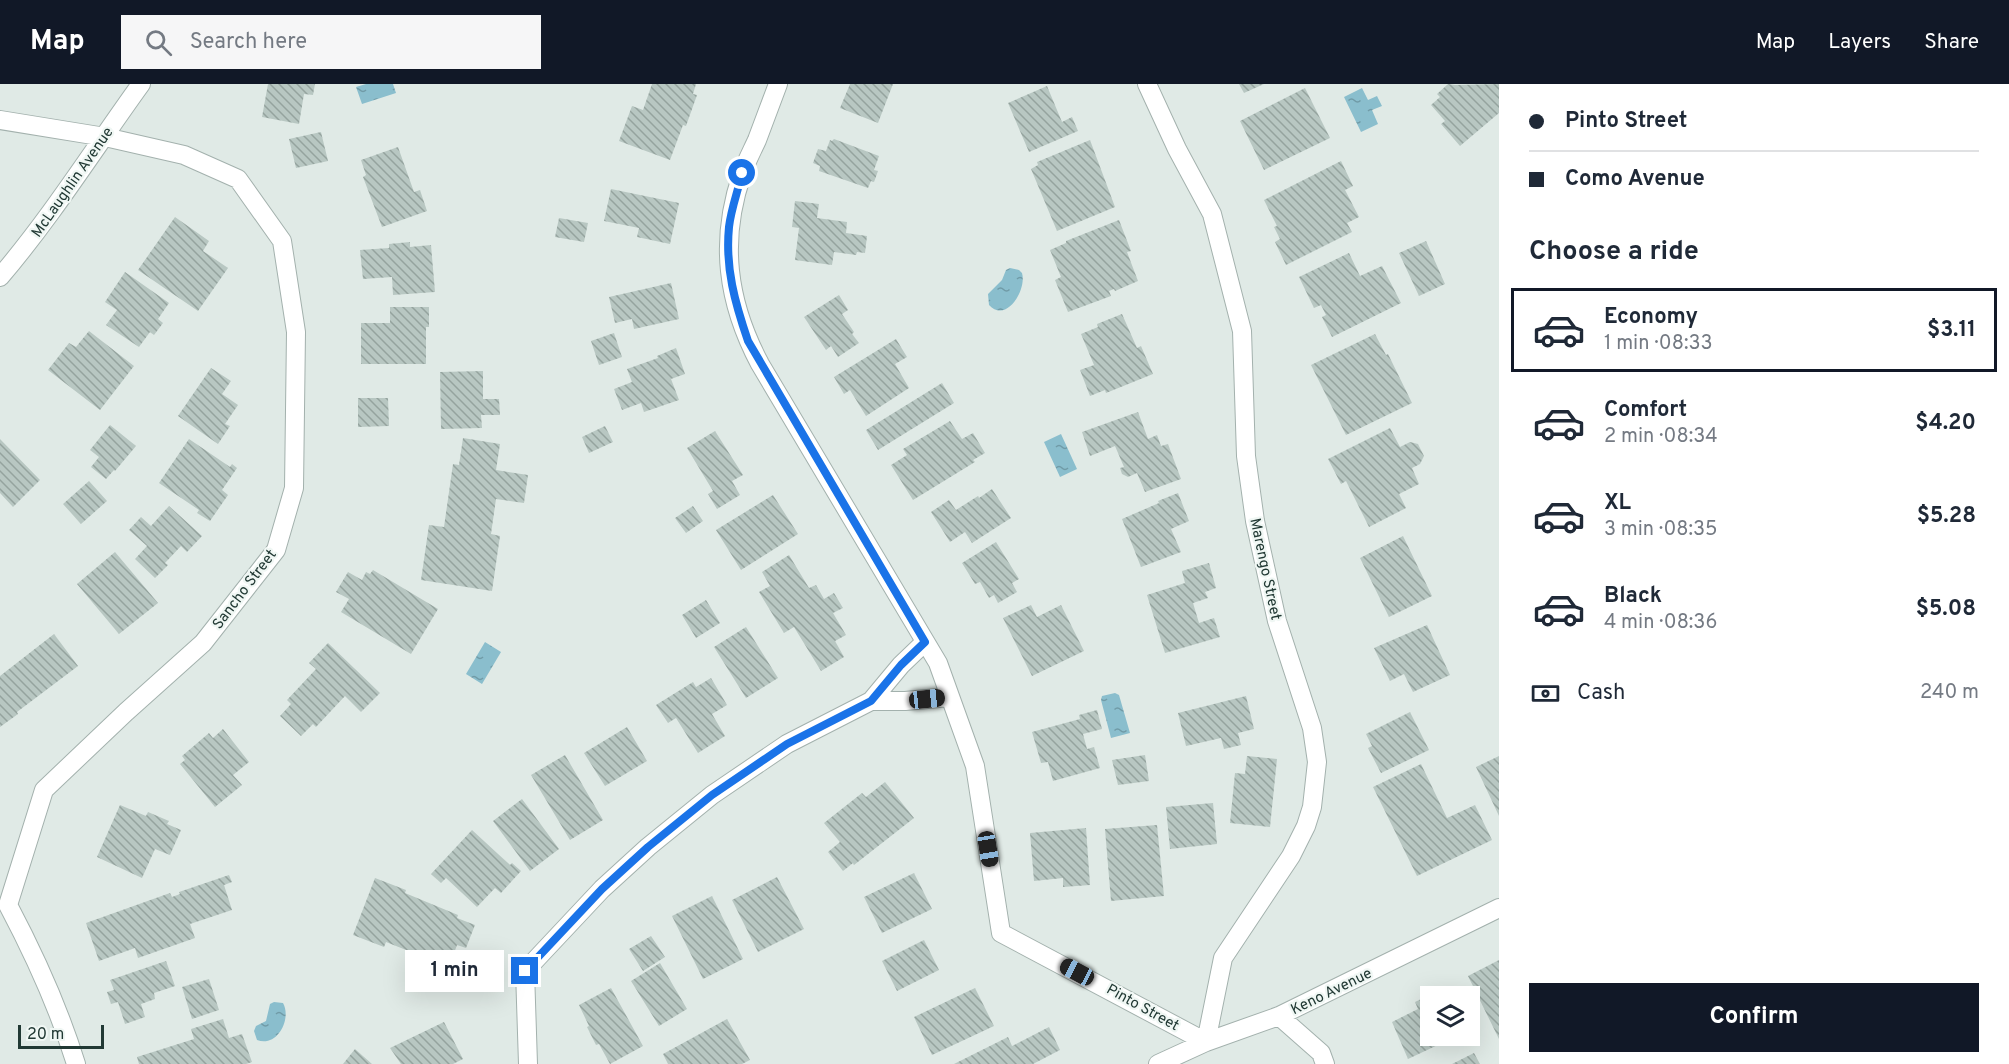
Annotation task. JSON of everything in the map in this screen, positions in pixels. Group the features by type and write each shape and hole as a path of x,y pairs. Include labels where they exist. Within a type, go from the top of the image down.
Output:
{"street":[{"name":"McLaughlin Avenue","path":"0,278 49,216 141,84"},
{"name":"Pinto Street","path":"778,84 742,173 729,226 728,258 734,301 748,341 760,364 938,663 975,766 1001,933 1206,1042"},
{"name":"Marengo Street","path":"1147,84 1177,149 1212,214 1242,331 1246,456 1255,522 1277,621 1312,728 1317,762 1312,807 1306,826 1291,856 1223,958 1206,1042"},
{"name":"Sancho Street","path":"0,120 105,137 184,155 238,179 282,241 296,332 294,489 276,550 203,643 44,790 4,907 26,940 65,1029 76,1064"},
{"path":"528,1064 525,971 594,897 648,847 712,795 787,744 871,701 901,665 925,642"},
{"path":"871,701 950,697"},
{"name":"Keno Avenue","path":"1158,1064 1206,1042 1279,1016 1499,908"},
{"path":"1279,1016 1321,1053 1325,1064"}],"water":[{"path":"366,84 393,84 396,93 362,104 356,87"},
{"path":"1362,88 1368,100 1377,96 1382,106 1372,110 1378,124 1361,132 1344,97"},
{"path":"1010,268 1022,273 1021,288 1018,296 1008,308 996,310 989,305 988,294"},
{"path":"1061,434 1077,469 1060,477 1044,442"},
{"path":"485,642 501,652 482,684 466,674"},
{"path":"1115,693 1119,695 1130,733 1111,738 1101,700 1102,696"},
{"path":"283,1003 286,1017 284,1024 271,1040 257,1040 254,1031 256,1026 266,1021 270,1004"}],"building":[{"path":"268,84 315,84 313,95 304,94 299,124 262,117"},
{"path":"652,84 696,84 693,94 697,95 670,160 619,141 632,106 643,110"},
{"path":"850,84 893,84 878,123 840,108"},
{"path":"1239,84 1264,84 1244,93"},
{"path":"1448,84 1499,84 1499,113 1460,146 1441,124 1445,121 1431,105 1440,97 1437,94"},
{"path":"1047,86 1062,122 1072,117 1078,131 1029,152 1008,103"},
{"path":"1305,88 1330,138 1264,170 1240,121"},
{"path":"321,132 328,161 296,168 289,139"},
{"path":"834,139 879,156 874,170 878,171 874,182 871,181 868,188 819,171 820,166 813,163 818,149 826,151 830,140"},
{"path":"1090,140 1115,207 1057,231 1031,169 1038,165 1037,162"},
{"path":"398,147 414,192 420,190 427,211 382,227 363,177 366,175 361,160"},
{"path":"1341,161 1353,186 1345,190 1359,217 1347,223 1352,232 1286,265 1275,242 1280,239 1274,227 1277,226 1264,200"},
{"path":"611,189 679,203 670,244 637,237 639,228 604,221"},
{"path":"795,201 819,204 817,218 847,222 846,233 867,236 865,253 857,252 856,255 834,252 832,265 795,260 799,228 792,227"},
{"path":"175,217 209,241 203,251 228,268 198,311 138,270"},
{"path":"559,218 588,223 584,242 555,237"},
{"path":"1119,220 1131,251 1127,252 1138,281 1115,291 1114,289 1109,291 1111,296 1068,312 1055,280 1061,277 1050,250 1066,241"},
{"path":"1426,241 1445,284 1419,296 1399,253"},
{"path":"410,242 410,247 431,245 435,292 393,295 392,277 363,279 360,250 389,248 389,244"},
{"path":"1349,253 1360,276 1382,266 1401,303 1332,337 1322,317 1326,315 1321,305 1314,308 1299,277"},
{"path":"125,272 169,303 158,319 163,323 154,335 150,332 139,347 106,325 117,310 105,302"},
{"path":"671,283 679,319 634,329 632,319 615,323 609,297"},
{"path":"839,295 848,310 842,314 859,343 838,357 831,346 826,350 804,317"},
{"path":"390,307 429,307 429,327 426,327 426,364 361,364 361,323 390,323"},
{"path":"1122,314 1137,348 1141,346 1153,374 1106,393 1105,390 1090,396 1080,370 1094,365 1081,334 1098,327 1097,324"},
{"path":"89,331 134,366 100,410 48,370 69,343 76,347"},
{"path":"614,333 622,357 599,365 591,341"},
{"path":"1375,334 1386,355 1388,354 1412,403 1346,435 1311,365"},
{"path":"896,339 907,357 895,364 909,388 866,416 850,390 844,394 834,377"},
{"path":"676,348 685,374 671,379 679,400 644,412 641,403 622,410 614,389 632,382 627,369 658,358 657,356"},
{"path":"211,368 231,381 222,394 238,405 225,424 230,426 218,444 178,416"},
{"path":"483,371 483,399 499,399 500,415 481,415 482,428 441,429 440,372"},
{"path":"942,383 954,403 878,450 866,430"},
{"path":"358,398 388,398 389,426 358,427"},
{"path":"1138,412 1148,439 1157,435 1161,446 1168,444 1181,479 1145,492 1137,473 1128,477 1122,474 1120,468 1124,467 1115,446 1090,456 1082,432"},
{"path":"950,421 962,439 973,433 985,453 973,460 975,462 913,500 891,465 907,455 903,449"},
{"path":"110,425 136,446 106,479 91,467 99,457 90,450"},
{"path":"605,426 613,442 589,453 582,437"},
{"path":"1390,428 1400,447 1410,442 1418,444 1424,456 1420,464 1412,468 1419,484 1399,494 1406,508 1369,527 1346,481 1341,484 1328,459"},
{"path":"715,431 743,475 732,481 740,495 717,509 708,494 713,491 687,448"},
{"path":"463,438 500,444 496,470 528,475 524,503 496,499 491,534 500,536 492,591 421,580 429,525 444,527 453,464 459,465"},
{"path":"0,439 40,480 13,507 0,493"},
{"path":"189,439 230,467 232,464 237,468 222,490 228,495 210,521 197,513 199,510 159,483"},
{"path":"89,481 107,501 81,524 63,504"},
{"path":"992,489 1011,518 972,543 965,532 950,542 931,512 949,500 956,510"},
{"path":"1178,493 1189,521 1171,529 1181,552 1141,567 1122,519"},
{"path":"773,495 798,534 741,570 716,530"},
{"path":"169,506 202,536 187,552 181,546 165,563 168,565 155,578 135,559 147,546 129,530 141,517 151,526"},
{"path":"693,506 703,521 686,533 675,518"},
{"path":"1403,536 1432,596 1389,617 1360,558"},
{"path":"996,542 1019,579 1012,583 1017,592 998,603 994,595 989,598 980,582 975,584 962,563"},
{"path":"115,552 158,603 119,634 77,584"},
{"path":"789,555 809,588 816,585 824,599 834,593 843,608 833,613 846,635 835,641 844,657 821,671 794,627 784,633 759,592 770,586 762,572"},
{"path":"1209,563 1216,588 1205,592 1208,598 1193,603 1199,623 1214,618 1220,637 1165,653 1147,595 1185,583 1182,571"},
{"path":"373,570 438,609 411,654 341,612 349,599 336,592 348,572 362,580 366,572 370,574"},
{"path":"706,600 720,623 696,638 682,615"},
{"path":"1031,605 1037,617 1061,605 1084,651 1032,676 1003,618"},
{"path":"1427,625 1450,675 1413,692 1404,674 1390,681 1374,648"},
{"path":"746,627 778,678 746,698 714,647"},
{"path":"54,634 78,666 0,727 0,676"},
{"path":"328,643 380,693 361,712 345,696 316,727 313,724 301,736 280,716 291,704 287,700 316,669 309,663"},
{"path":"711,678 727,705 712,714 725,736 698,753 676,718 668,723 656,705 693,682 696,687"},
{"path":"1246,696 1254,729 1238,733 1241,745 1224,749 1221,738 1186,746 1178,713"},
{"path":"1097,710 1102,729 1083,734 1087,749 1094,747 1100,768 1053,781 1048,762 1041,763 1032,732 1080,719 1079,715"},
{"path":"1410,712 1429,750 1381,773 1368,748 1372,746 1366,734"},
{"path":"627,727 647,761 605,786 584,753"},
{"path":"223,729 249,762 233,775 242,785 215,807 180,764 185,760 182,756 209,733 213,738"},
{"path":"565,755 603,820 570,840 531,775"},
{"path":"1145,755 1149,781 1118,785 1112,760"},
{"path":"1247,756 1277,759 1270,827 1230,823 1235,773 1245,774"},
{"path":"1499,756 1499,816 1476,767"},
{"path":"1421,764 1447,818 1475,805 1492,840 1417,876 1373,787"},
{"path":"885,782 914,818 843,871 828,852 840,842 824,823 862,793 866,797"},
{"path":"522,799 559,849 530,871 493,821"},
{"path":"1213,803 1217,844 1170,849 1166,807"},
{"path":"120,805 146,816 148,812 169,821 167,824 181,830 170,855 155,849 142,878 97,857"},
{"path":"1157,825 1164,896 1111,901 1105,829"},
{"path":"1086,828 1090,885 1063,887 1063,878 1034,881 1030,833"},
{"path":"472,830 510,865 512,863 521,871 501,893 495,888 477,907 446,878 441,883 431,874"},
{"path":"914,873 932,909 882,933 864,897"},
{"path":"229,875 232,882 224,885 232,910 190,924 195,938 138,958 135,948 99,961 86,923 170,893 172,897 180,894 179,892"},
{"path":"777,877 804,929 758,952 732,900"},
{"path":"375,878 406,890 405,893 458,915 457,918 475,925 466,948 457,945 449,967 386,942 384,947 353,935"},
{"path":"712,896 743,959 703,979 672,916"},
{"path":"651,936 665,957 643,971 629,949"},
{"path":"924,940 939,970 897,991 882,961"},
{"path":"1499,960 1499,1039 1480,1000 1480,986 1473,986 1468,976"},
{"path":"166,961 175,986 154,993 155,999 141,1004 145,1017 125,1024 118,1002 111,1004 107,992 114,990 110,980"},
{"path":"660,963 687,1009 659,1026 631,981"},
{"path":"209,979 219,1010 192,1019 182,987"},
{"path":"611,988 643,1046 610,1064 599,1044 596,1045 579,1005"},
{"path":"975,988 994,1026 932,1055 914,1017"},
{"path":"1420,1000 1420,1046 1436,1046 1408,1059 1392,1022 1418,1009 1415,1002"},
{"path":"223,1019 229,1038 242,1034 252,1062 246,1064 139,1064 137,1057 194,1039 191,1029"},
{"path":"727,1019 750,1060 742,1064 668,1064 663,1054"},
{"path":"444,1022 463,1059 453,1064 401,1064 390,1048"},
{"path":"1049,1027 1060,1050 1033,1064 954,1064 1008,1037 1012,1046"},
{"path":"355,1049 372,1064 343,1064"},
{"path":"1474,1053 1480,1064 1452,1064"}],"route":[{"path":"525,971 602,889 648,847 712,795 787,744 871,701 901,665 925,642 748,341 734,301 728,258 729,226 742,173"}]}
